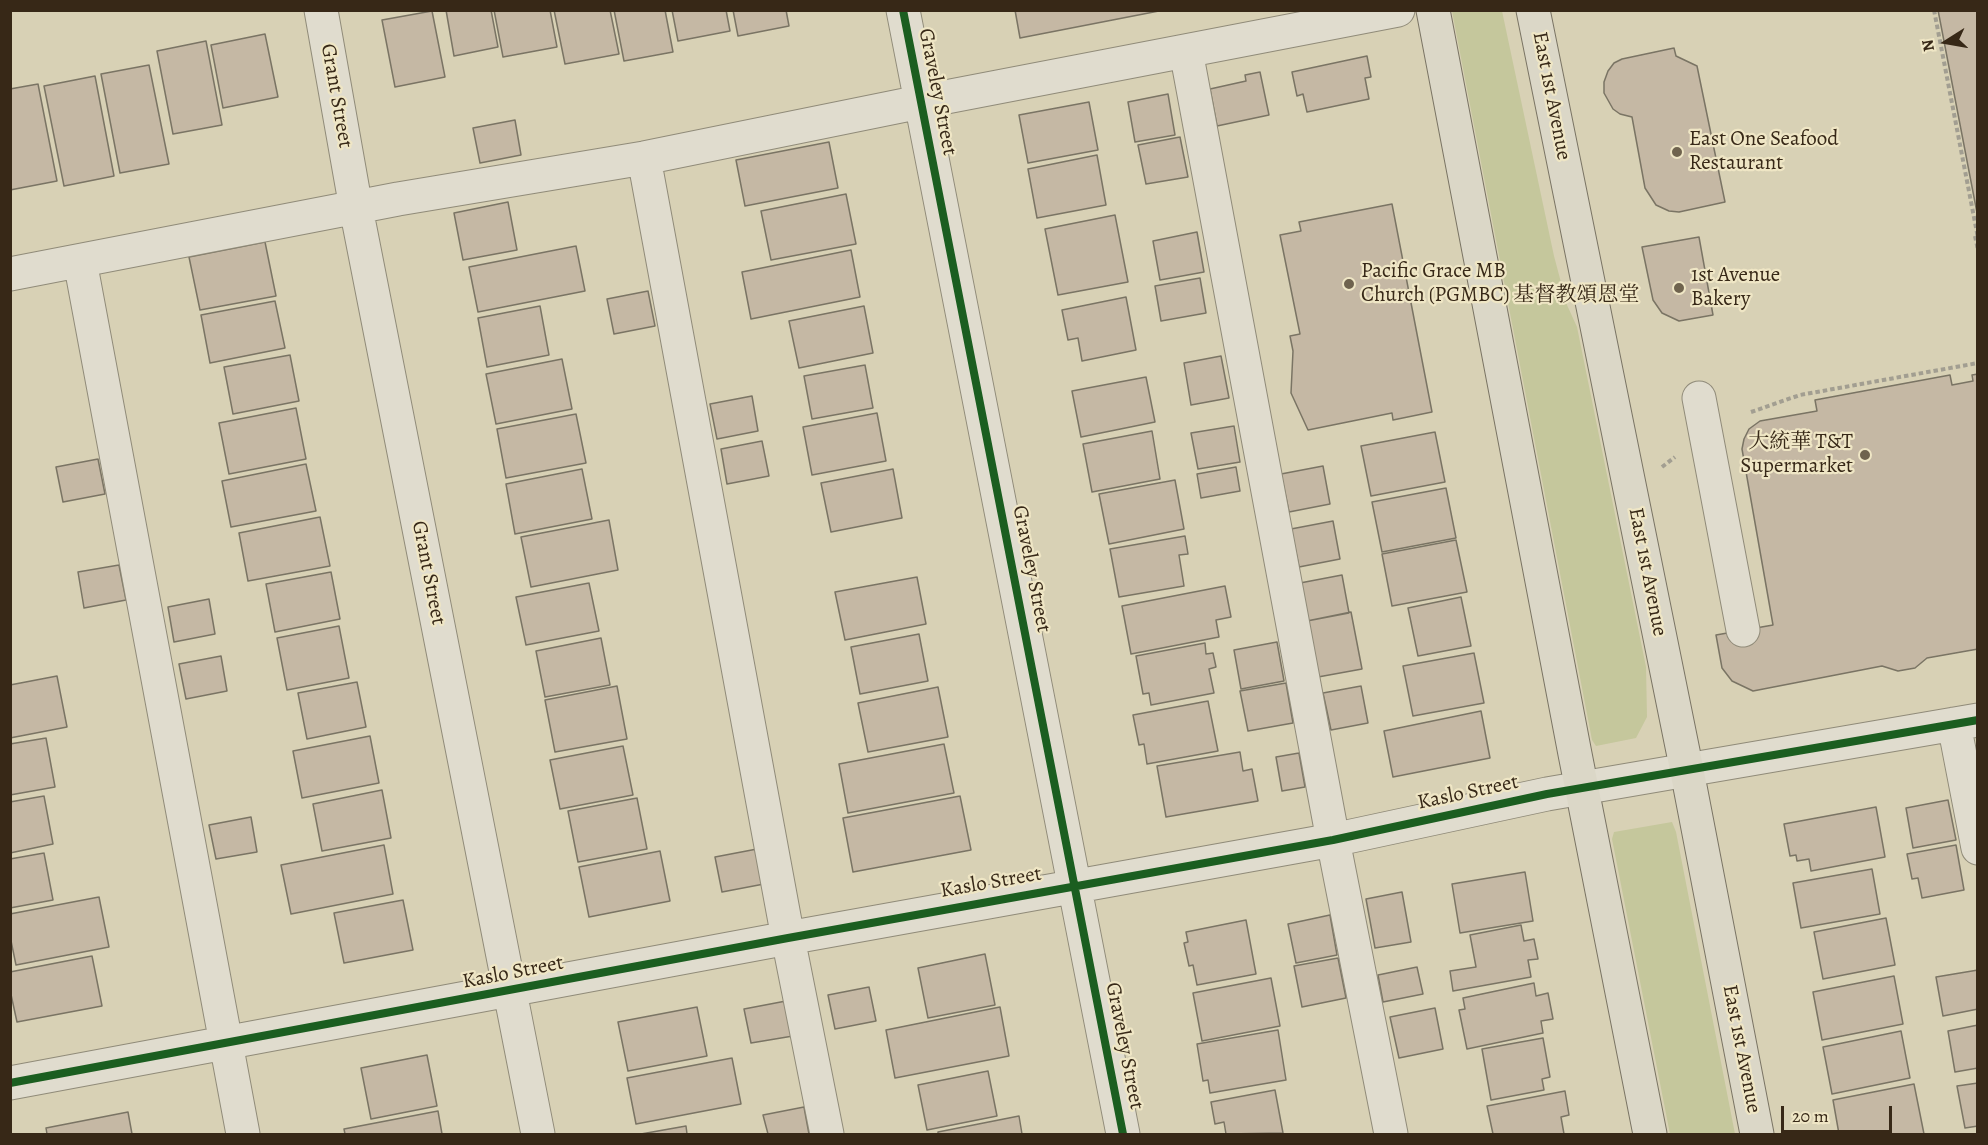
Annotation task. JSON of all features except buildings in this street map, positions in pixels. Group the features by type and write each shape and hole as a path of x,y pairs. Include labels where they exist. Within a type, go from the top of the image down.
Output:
{"main road":[{"path":"1433,10 1650,1134"},
{"name":"East 1st Avenue","path":"1533,10 1758,1134"}],"street":[{"name":"Grant Street","path":"321,10 356,208 538,1134"},
{"name":"Graveley Street","path":"903,10 1123,1134"},
{"path":"10,274 356,208 644,158 1398,10"},
{"path":"1186,51 1333,840 1391,1134"},
{"path":"644,158 788,938 827,1134"},
{"path":"80,261 243,1134"},
{"path":"1699,398 1743,630"},
{"path":"1966,722 1977,848"},
{"name":"Kaslo Street","path":"10,1083 510,992 788,938 1333,840 1582,788 1966,722"}],"path":[{"path":"1934,10 1977,238"},
{"path":"1955,132 1977,250"},
{"path":"1751,412 1800,396 1977,363"},
{"path":"1662,468 1678,455"}],"green space":[{"path":"1452,11 1502,11 1554,256 1567,305 1577,327 1646,667 1647,717 1636,738 1596,746 1592,740"},
{"path":"1672,822 1676,832 1735,1134 1670,1134 1612,839 1614,832"}],"cycle path":[{"path":"903,10 1123,1134"},
{"path":"10,1083 788,938 1333,840 1547,794 1978,720"}],"place":[{"name":"East One Seafood Restaurant","path":"1677,152"},
{"name":"Pacific Grace MB Church (PGMBC) 基督教頌恩堂","path":"1349,284"},
{"name":"1st Avenue Bakery","path":"1679,288"},
{"name":"大統華 T&T Supermarket","path":"1865,455"}]}
